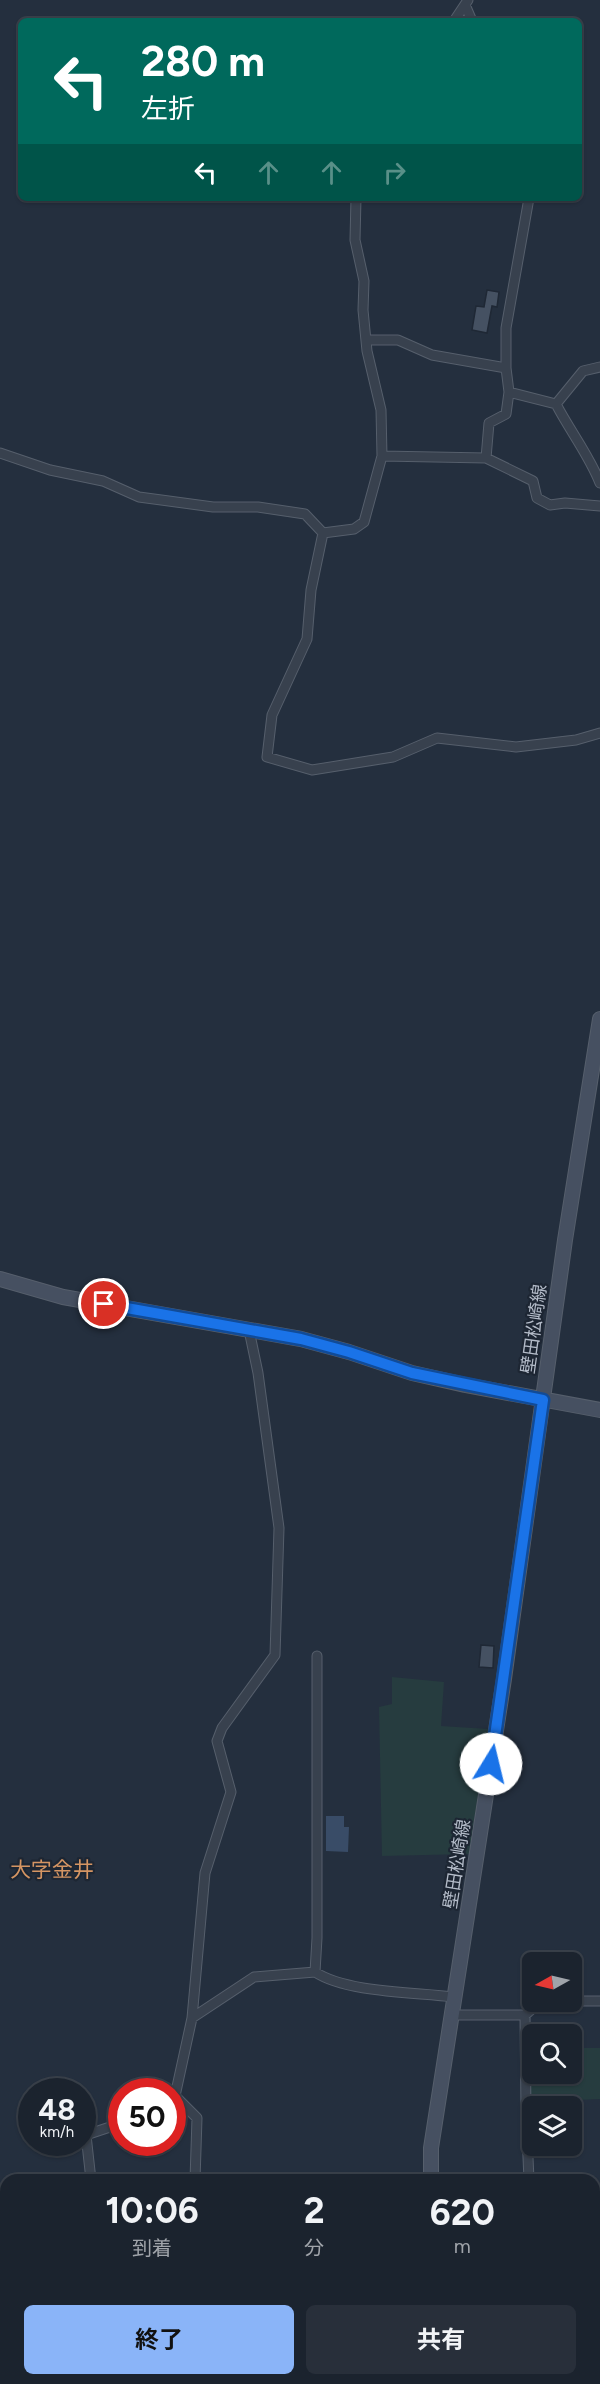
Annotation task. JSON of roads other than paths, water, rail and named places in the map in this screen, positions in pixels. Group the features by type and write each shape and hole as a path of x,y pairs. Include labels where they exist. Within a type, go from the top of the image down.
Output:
{"main road":[{"name":"壁田松崎線","path":"431,2174 431,2148 504,1679 600,1019"},
{"path":"0,1279 63,1297 249,1330 339,1349 412,1373 600,1410"}],"street":[{"path":"456,18 467,3"},
{"path":"467,3 471,18"},
{"path":"323,533 354,529 364,522 381,456 381,410 367,351 363,310 364,281 356,240 356,201"},
{"path":"486,458 489,423 506,414 509,392 506,368 506,328 528,201"},
{"path":"366,340 398,340 432,355 506,368"},
{"path":"556,404 583,371 600,367"},
{"path":"509,392 556,404 592,463 600,483"},
{"path":"0,453 50,470 103,482 139,497 213,507 258,507 305,514 323,533"},
{"path":"381,456 486,458 533,481 537,498 550,505 565,503 600,506"},
{"path":"323,533 311,590 308,639 272,715 267,757 312,770 393,757 437,738 516,747 576,740 600,733"},
{"path":"178,2078 192,2018 205,1872 231,1792 217,1741 222,1728 275,1655 279,1528 258,1373 249,1330"},
{"path":"315,1972 317,1656"},
{"path":"192,2018 254,1977 315,1972 322,1977 358,1987 454,1997"},
{"path":"582,2001 600,2001"},
{"path":"452,2016 525,2015 528,2012"},
{"path":"525,2015 529,2174"},
{"path":"186,2108 197,2118 195,2174"},
{"path":"90,2174 86,2135 108,2127"}],"water":[{"path":"326,1816 344,1816 344,1827 349,1827 348,1852 326,1851"}],"district":[{"name":"大字金井","path":"52,1869"}]}
